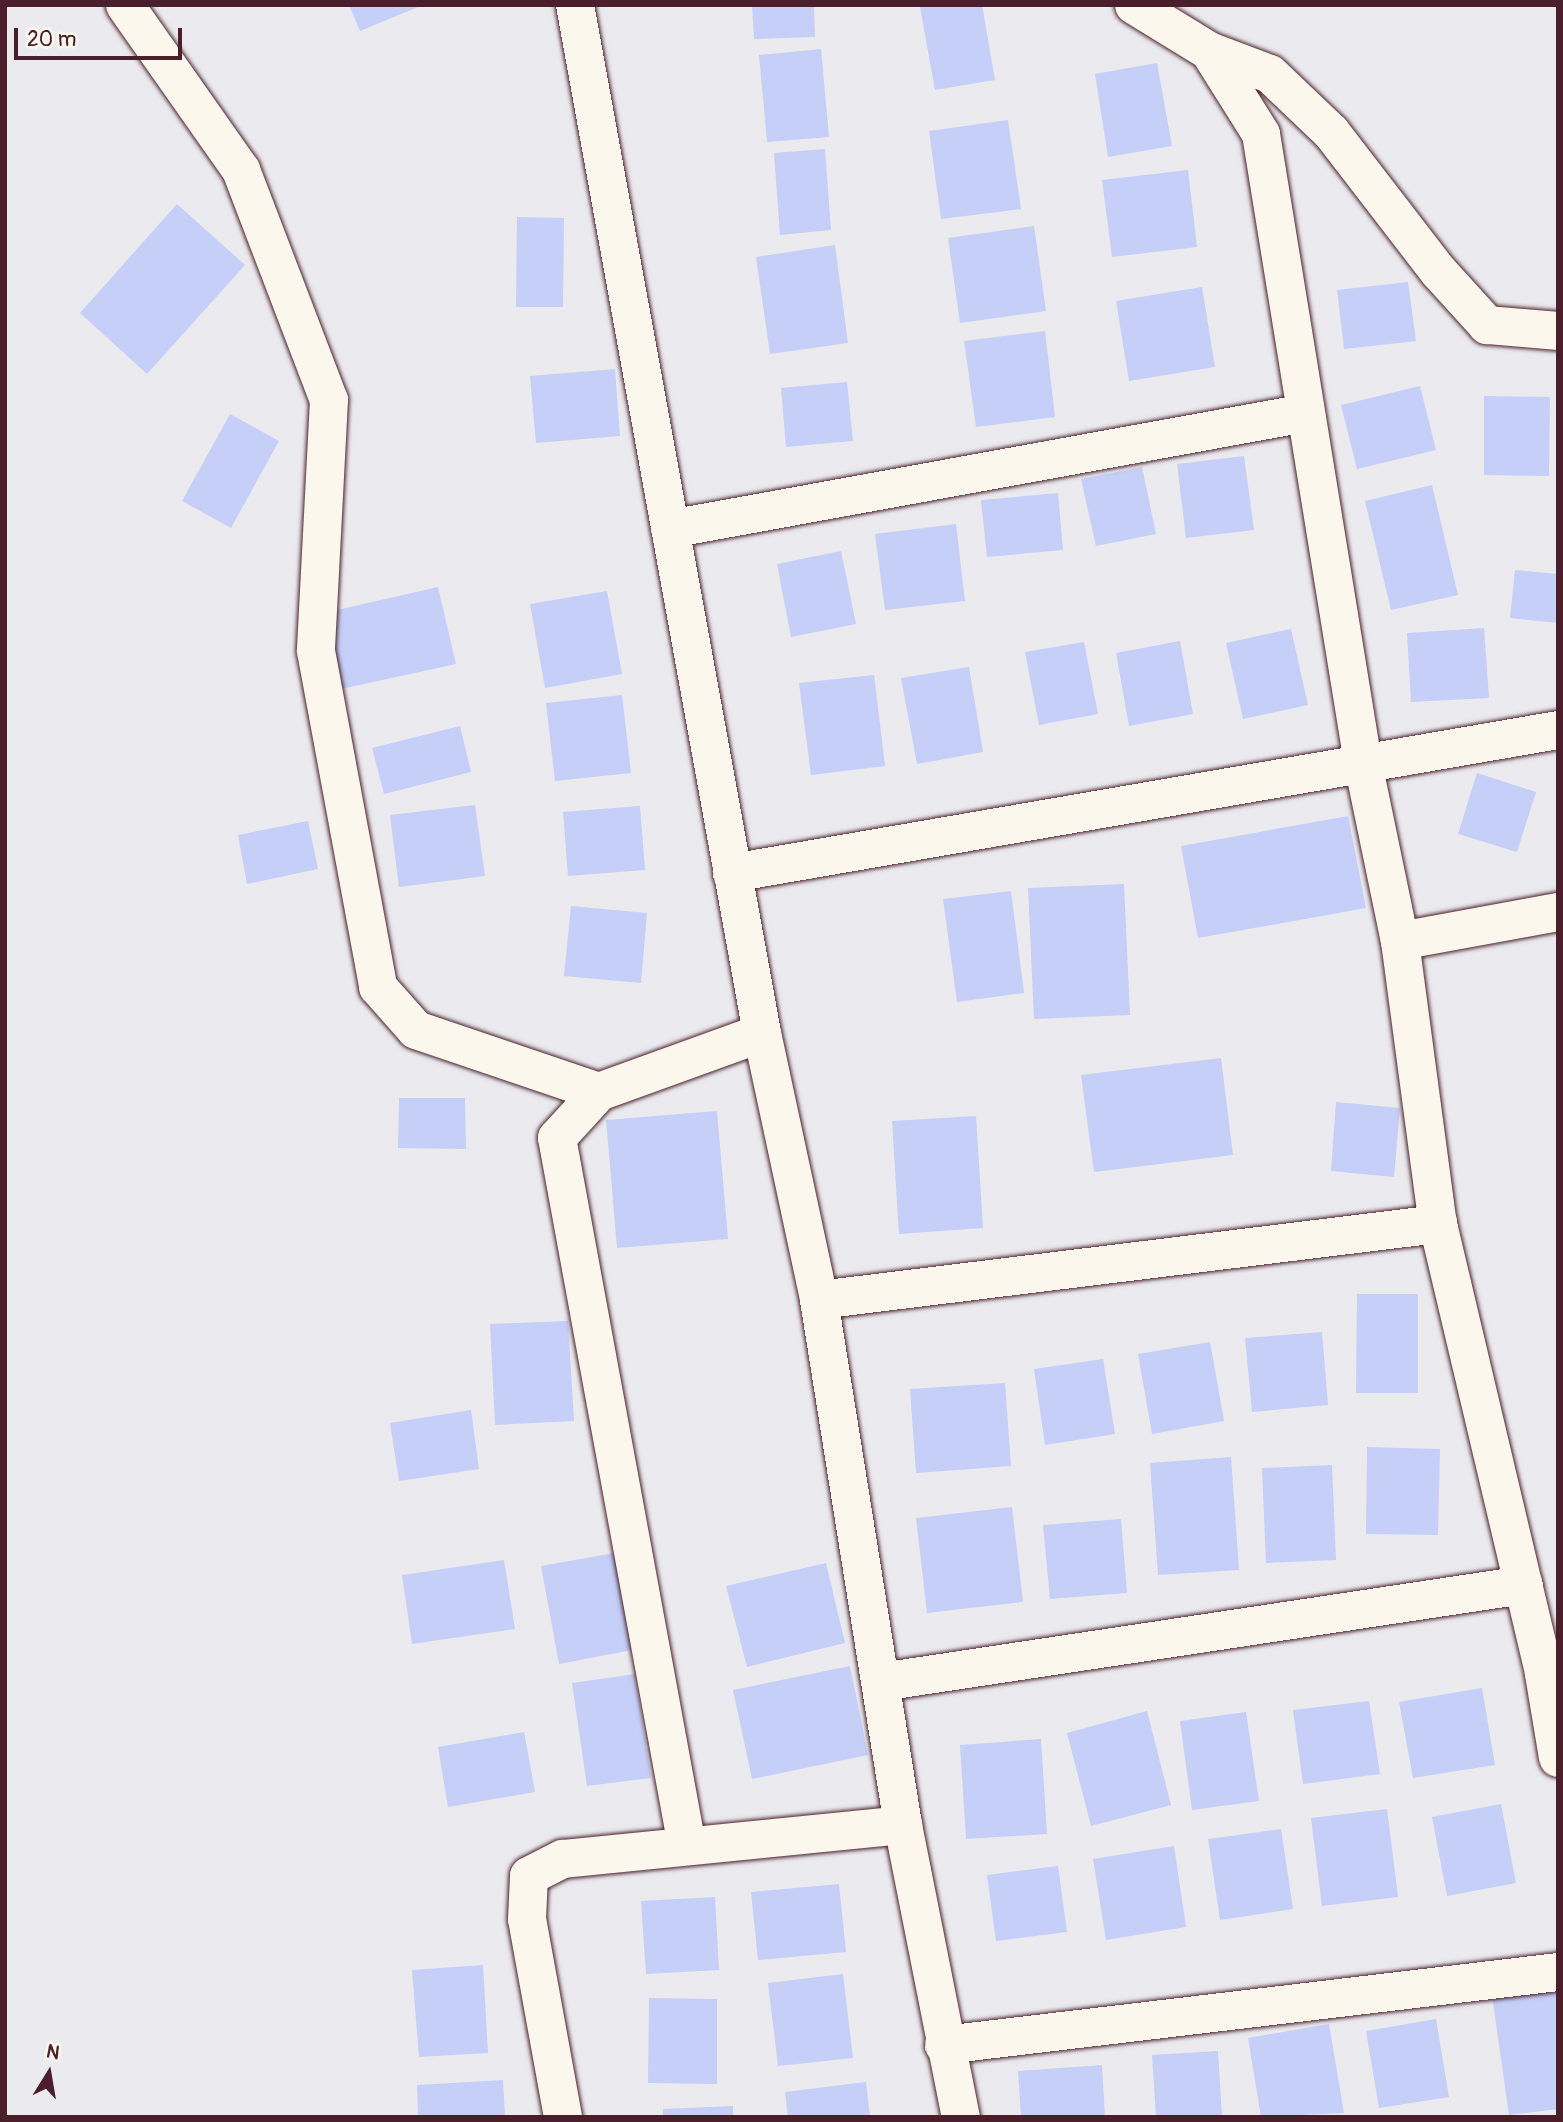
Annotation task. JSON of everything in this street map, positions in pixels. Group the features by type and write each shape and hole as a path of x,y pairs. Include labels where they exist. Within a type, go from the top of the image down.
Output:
{"street":[{"path":"125,5 242,170 329,400 316,651 378,987 415,1030 599,1092"},
{"path":"575,5 762,1033 819,1300 903,1825 944,2045 961,2117"},
{"path":"1134,5 1209,51 1270,74 1331,132 1439,272 1487,325 1558,331"},
{"path":"1209,51 1261,134 1363,763 1400,941 1438,1224 1524,1585 1551,1672 1558,1758"},
{"path":"670,529 1306,413"},
{"path":"732,873 1558,730"},
{"path":"1400,941 1558,912"},
{"path":"687,1846 557,1138 599,1092 762,1033"},
{"path":"819,1300 1438,1224"},
{"path":"881,1682 1524,1585"},
{"path":"563,2117 527,1919 530,1875 563,1859 903,1825"},
{"path":"944,2045 1558,1972"}],"building":[{"path":"349,5 423,5 360,31"},
{"path":"752,5 814,5 815,37 754,39"},
{"path":"982,5 995,80 935,90 920,7"},
{"path":"821,49 829,137 767,142 759,55"},
{"path":"1157,63 1172,146 1108,157 1095,74"},
{"path":"1008,120 1021,209 941,219 929,131"},
{"path":"825,149 831,230 780,235 774,153"},
{"path":"1188,170 1197,247 1112,257 1102,180"},
{"path":"177,204 245,265 147,374 80,313"},
{"path":"517,217 564,218 563,307 516,307"},
{"path":"1034,226 1046,311 960,323 948,238"},
{"path":"835,245 848,343 770,354 756,257"},
{"path":"1408,282 1416,341 1344,349 1337,290"},
{"path":"1202,287 1215,367 1129,381 1116,301"},
{"path":"1045,331 1055,417 976,427 964,341"},
{"path":"615,369 620,436 536,443 530,376"},
{"path":"847,382 853,441 786,447 781,388"},
{"path":"1420,386 1436,450 1357,469 1341,405"},
{"path":"1484,396 1550,397 1549,476 1484,475"},
{"path":"230,414 279,441 231,528 182,501"},
{"path":"1244,456 1254,530 1186,538 1177,464"},
{"path":"1142,467 1156,534 1096,546 1081,479"},
{"path":"1432,485 1458,595 1391,610 1365,501"},
{"path":"1058,493 1063,550 987,557 981,500"},
{"path":"956,524 965,601 885,610 875,534"},
{"path":"841,551 856,624 791,637 777,564"},
{"path":"1515,570 1558,574 1558,623 1510,618"},
{"path":"438,587 456,664 341,689 324,613"},
{"path":"607,591 622,674 545,688 530,604"},
{"path":"1484,628 1489,698 1411,702 1407,633"},
{"path":"1291,629 1308,705 1243,719 1226,643"},
{"path":"1180,641 1193,714 1129,726 1116,653"},
{"path":"1084,642 1098,714 1039,725 1025,652"},
{"path":"969,667 983,752 917,764 901,678"},
{"path":"874,675 885,766 811,775 799,683"},
{"path":"622,695 631,773 555,781 546,703"},
{"path":"460,726 471,772 384,794 372,748"},
{"path":"1477,773 1536,792 1517,852 1458,834"},
{"path":"475,805 485,876 399,887 390,815"},
{"path":"640,806 645,870 568,876 563,812"},
{"path":"1348,816 1366,908 1198,938 1181,846"},
{"path":"308,821 318,869 247,884 238,835"},
{"path":"1124,884 1130,1015 1034,1019 1028,888"},
{"path":"1011,891 1024,993 957,1002 943,899"},
{"path":"571,906 647,913 641,983 564,976"},
{"path":"1221,1058 1233,1155 1094,1172 1081,1075"},
{"path":"399,1098 465,1098 466,1149 398,1148"},
{"path":"1336,1102 1400,1108 1394,1177 1331,1171"},
{"path":"717,1111 728,1239 617,1248 606,1120"},
{"path":"976,1116 983,1228 899,1234 892,1121"},
{"path":"1357,1294 1418,1294 1418,1393 1356,1393"},
{"path":"568,1321 574,1421 495,1425 490,1324"},
{"path":"1322,1332 1328,1405 1252,1412 1245,1338"},
{"path":"1210,1342 1224,1421 1152,1434 1138,1354"},
{"path":"1103,1359 1115,1434 1045,1445 1034,1369"},
{"path":"1005,1383 1011,1466 916,1473 910,1389"},
{"path":"471,1410 479,1469 399,1481 390,1423"},
{"path":"1367,1447 1440,1449 1438,1535 1366,1534"},
{"path":"1231,1457 1239,1570 1158,1575 1150,1463"},
{"path":"1332,1465 1336,1560 1266,1563 1262,1468"},
{"path":"1012,1507 1023,1602 927,1613 916,1518"},
{"path":"1121,1519 1127,1593 1050,1599 1043,1525"},
{"path":"614,1553 632,1650 559,1664 541,1566"},
{"path":"504,1560 515,1629 412,1644 402,1575"},
{"path":"826,1563 845,1643 747,1667 726,1586"},
{"path":"850,1666 868,1755 752,1779 733,1690"},
{"path":"635,1674 651,1778 587,1786 572,1683"},
{"path":"1482,1688 1495,1765 1413,1778 1399,1702"},
{"path":"1369,1701 1380,1774 1303,1784 1293,1710"},
{"path":"1147,1711 1171,1805 1091,1826 1067,1733"},
{"path":"1246,1712 1259,1801 1192,1810 1180,1721"},
{"path":"524,1732 535,1792 448,1807 438,1747"},
{"path":"1041,1739 1047,1834 966,1839 960,1745"},
{"path":"1501,1804 1516,1883 1447,1896 1432,1817"},
{"path":"1387,1809 1398,1897 1322,1906 1311,1818"},
{"path":"1281,1829 1293,1909 1220,1920 1208,1839"},
{"path":"1174,1846 1186,1927 1106,1940 1093,1859"},
{"path":"1058,1866 1067,1932 996,1941 987,1875"},
{"path":"839,1884 846,1952 758,1960 751,1892"},
{"path":"715,1897 719,1970 646,1974 641,1901"},
{"path":"483,1965 488,2053 419,2057 412,1970"},
{"path":"843,1974 853,2058 778,2066 768,1983"},
{"path":"1558,1987 1558,2109 1509,2115 1492,1996"},
{"path":"649,1998 717,1999 717,2084 648,2083"},
{"path":"1436,2019 1449,2097 1379,2108 1366,2031"},
{"path":"1329,2024 1344,2113 1261,2117 1248,2038"},
{"path":"1218,2051 1222,2117 1156,2117 1152,2055"},
{"path":"1102,2065 1105,2117 1021,2117 1018,2071"},
{"path":"503,2080 505,2117 418,2117 417,2085"},
{"path":"866,2082 870,2117 788,2117 785,2092"},
{"path":"733,2106 733,2117 663,2117 663,2109"}]}
